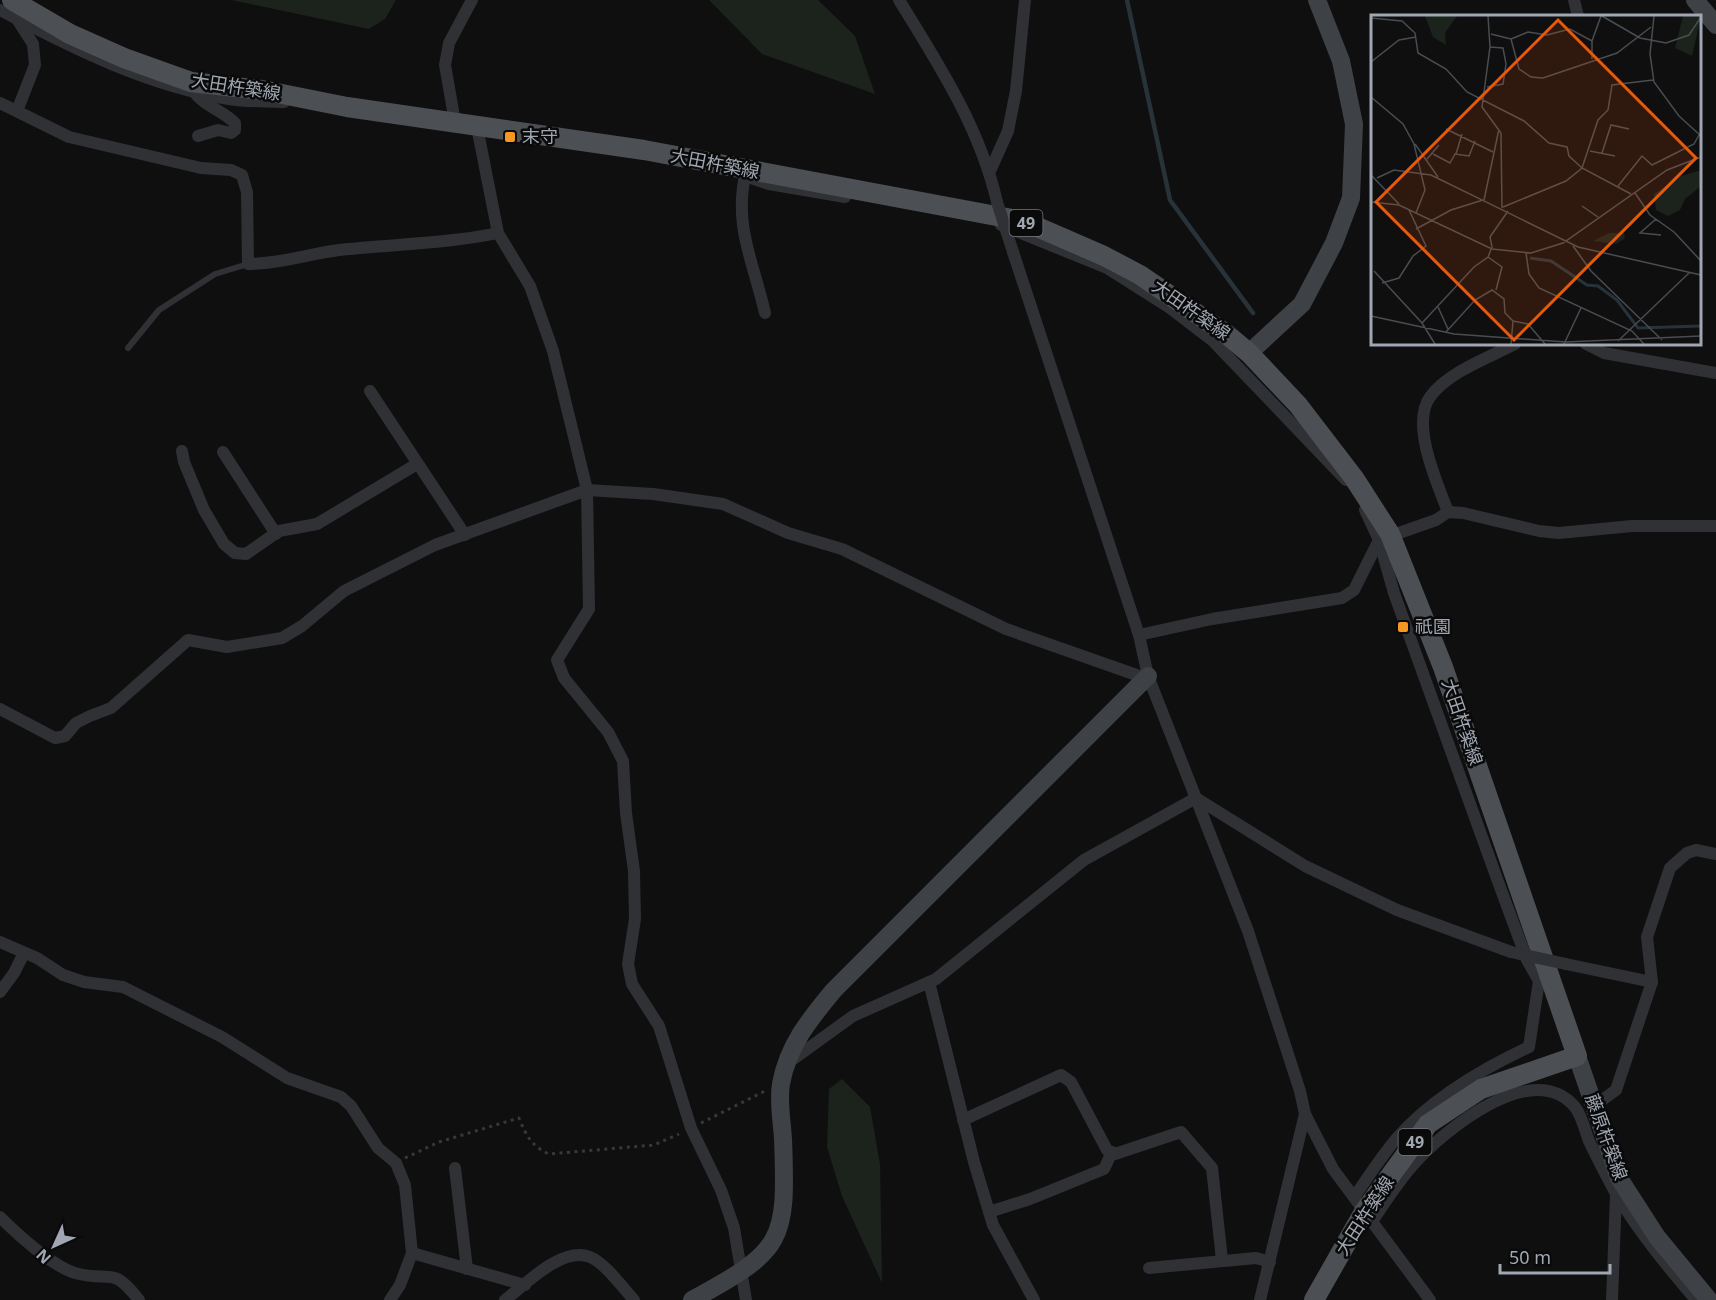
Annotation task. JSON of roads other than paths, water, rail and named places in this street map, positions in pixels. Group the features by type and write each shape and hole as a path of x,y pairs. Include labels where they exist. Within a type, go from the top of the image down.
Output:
{"main road":[{"name":"大田杵築線","path":"14,9 192,87 262,90 347,107 644,150 745,173 844,187 1028,223 1104,256 1140,275 1225,333 1249,353 1305,414 1354,478 1384,537 1443,667 1577,1056 1481,1089 1428,1124 1364,1209 1314,1300"}],"street":[{"path":"7,0 33,44 35,65 17,111"},
{"path":"472,0 449,43 445,64 469,126 498,233 530,286 553,351 587,489 589,609 557,660 564,678 608,732 623,760 634,871 635,919 628,964 632,984 659,1026 691,1128 721,1190 734,1228 746,1300"},
{"path":"899,0 977,138 990,171 1013,252 1139,635 1147,677 1248,931 1305,1114 1333,1169 1430,1300"},
{"path":"990,171 1008,131 1016,91 1025,0"},
{"path":"1249,353 1302,304 1334,243 1351,198 1354,124 1341,61 1317,0"},
{"path":"1574,0 1578,15"},
{"path":"1695,0 1710,21"},
{"path":"0,10 14,9"},
{"path":"192,87 200,100 222,111 235,123 235,130 231,133 218,130 198,136"},
{"path":"0,103 69,137 201,168 231,170 242,175 247,192 248,264 271,264 338,250 418,245 498,233"},
{"path":"765,313 740,220 740,192 745,173 769,184 1008,226 1107,268 1170,308 1213,341 1348,482 1384,537 1394,593 1527,960 1539,981 1529,1047 1498,1062 1423,1113 1396,1139 1364,1209"},
{"path":"1448,512 1425,441 1424,415 1428,399 1445,382 1513,345"},
{"path":"1588,345 1604,353 1716,373"},
{"path":"369,391 465,535"},
{"path":"182,451 184,462 204,510 224,544 235,553 246,554 276,534 317,524 417,464"},
{"path":"223,452 276,534"},
{"path":"0,709 55,738 65,736 76,723 111,708 129,694 188,640 227,647 282,638 302,626 344,591 435,545 587,489 653,494 723,504 788,533 842,549 1006,629 1147,677"},
{"path":"1139,635 1212,619 1342,597 1354,590 1384,537 1436,520 1448,512 1463,513 1539,531 1559,533 1632,526 1716,526"},
{"path":"692,1300 740,1274 769,1249 780,1227 785,1200 781,1085 797,1035 834,990 1147,677"},
{"path":"1196,798 1305,866 1397,910 1511,952 1652,982"},
{"path":"788,1063 853,1016 929,982 973,951 1084,860 1196,798"},
{"path":"1594,1106 1616,1090 1652,982 1647,937 1670,868 1687,853 1696,850 1716,854"},
{"path":"0,942 63,975 84,982 123,987 222,1037 287,1078 341,1097 351,1106 378,1148 396,1163 405,1185 412,1253 400,1285 390,1300"},
{"path":"0,992 14,973 24,953"},
{"path":"929,982 963,1120 989,1212 1009,1257 1034,1300"},
{"name":"藤原杵築線","path":"1577,1056 1617,1185 1709,1300"},
{"path":"963,1120 1061,1075 1071,1082 1107,1150 1115,1154 1181,1132 1212,1167 1222,1260"},
{"path":"1364,1209 1448,1132 1507,1094 1537,1089 1562,1095 1576,1109 1590,1142 1653,1250 1696,1300"},
{"path":"1260,1300 1305,1114"},
{"path":"989,1212 1030,1199 1104,1169 1112,1152"},
{"path":"455,1168 467,1269"},
{"path":"1612,1300 1617,1185"},
{"path":"0,1217 57,1264 75,1273 106,1275 123,1280 139,1300"},
{"path":"412,1253 525,1285"},
{"path":"505,1300 562,1257 590,1257 611,1274 634,1300"},
{"path":"1149,1268 1256,1258 1270,1262"}],"lane":[{"path":"128,348 159,310 215,274 248,264"}],"waterway":[{"path":"1127,0 1170,200 1253,313"}],"place":[{"name":"末守","path":"510,137"},
{"name":"祇園","path":"1403,627"}]}
